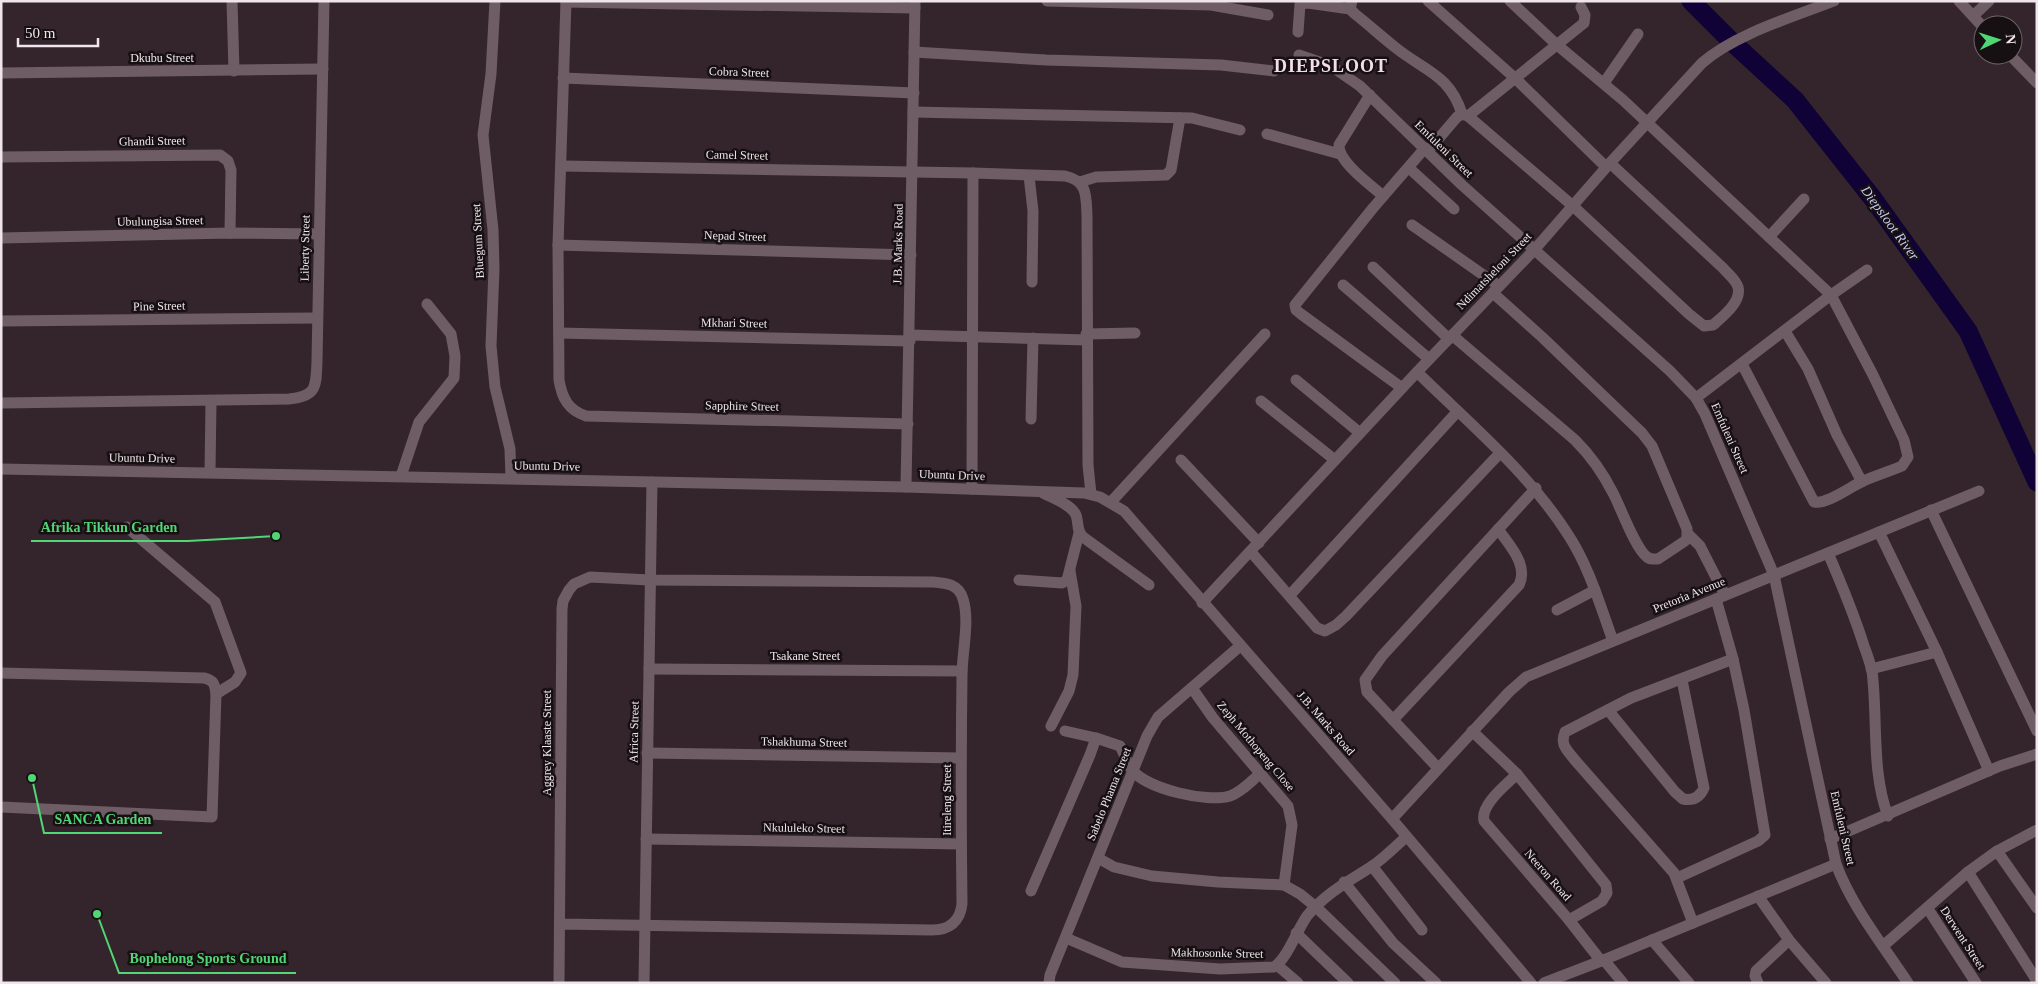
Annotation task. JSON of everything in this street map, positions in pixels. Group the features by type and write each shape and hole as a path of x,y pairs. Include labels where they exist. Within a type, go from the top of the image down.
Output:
{"street":[{"path":"232,1 234,71"},
{"name":"Liberty Street","path":"1,403 211,402 289,399 308,394 312,391 316,382 324,1"},
{"name":"Bluegum Street","path":"495,1 491,74 483,135 493,230 494,277 491,346 495,387 510,449 511,478"},
{"path":"1047,1 1211,5 1268,14"},
{"path":"1298,32 1300,4 1351,5 1396,48 1439,77 1457,99 1465,115 1573,206 1702,324 1713,325 1737,298 1738,290 1736,283 1723,268 1428,1"},
{"path":"1510,1 1556,44 1647,123 1831,295 1873,375 1907,450 1908,457 1902,466 1862,482 1831,498 1821,502 1814,502 1742,364"},
{"name":"Ndimatsheloni Street","path":"1202,603 1429,359 1535,249 1608,165 1702,63 1718,51 1766,28 1834,1"},
{"path":"1959,1 1973,16"},
{"path":"1974,15 1989,1"},
{"path":"559,333 558,245 566,2 915,4"},
{"name":"J.B. Marks Road","path":"906,487 915,4"},
{"path":"1402,388 1301,314 1296,310 1295,305 1383,196 1457,117 1465,115 1516,79 1584,22 1585,15 1581,7"},
{"path":"1604,84 1638,34"},
{"path":"914,52 1046,60 1221,65 1274,71"},
{"name":"Emfuleni Street","path":"1299,55 1331,66 1370,96 1462,185 1670,371 1696,398 1705,414 1774,575 1836,864 1847,891 1908,983"},
{"path":"2019,65 2037,84"},
{"name":"Dkubu Street","path":"1,73 323,69"},
{"name":"Cobra Street","path":"564,78 914,93"},
{"path":"1370,96 1339,145 1340,154 1383,196"},
{"path":"913,112 1192,118 1240,130"},
{"path":"1091,494 1088,465 1086,337 1088,216 1086,195 1080,182 1096,177 1166,175 1171,170 1180,118"},
{"path":"1267,134 1340,154"},
{"name":"Ghandi Street","path":"1,157 220,155 228,161 231,170 230,233"},
{"name":"Camel Street","path":"562,166 973,173 1065,176 1080,182"},
{"path":"1409,168 1454,209"},
{"path":"972,489 973,173"},
{"path":"1029,176 1033,211 1032,282"},
{"path":"1769,237 1804,199"},
{"path":"1412,225 1496,290 1642,433 1652,446 1688,534 1700,546 1720,597 1766,828 1765,835 1758,841 1677,878"},
{"name":"Ubulungisa Street","path":"1,238 230,233 319,234"},
{"name":"Nepad Street","path":"558,245 911,255"},
{"path":"1373,267 1451,337 1576,440 1596,463 1612,491 1638,546 1649,559 1658,558 1685,541 1688,534"},
{"path":"1696,398 1785,332 1831,295 1867,270"},
{"path":"1343,285 1429,359"},
{"path":"401,476 419,422 454,378 456,356 451,334 427,304"},
{"name":"Pine Street","path":"1,321 317,318"},
{"path":"1785,332 1808,368 1837,435 1862,482"},
{"name":"Mkhari Street","path":"559,333 1033,338 1086,337 1135,333"},
{"name":"Sapphire Street","path":"559,333 560,390 564,400 576,412 586,416 908,424"},
{"path":"1111,502 1265,334"},
{"path":"1031,420 1033,338"},
{"path":"1417,372 1536,488 1570,538 1595,590 1612,641"},
{"path":"1296,380 1360,433"},
{"path":"1261,401 1335,460"},
{"path":"210,472 211,402"},
{"path":"1290,595 1458,412"},
{"path":"1251,552 1317,628 1325,631 1336,625 1500,453"},
{"path":"1182,460 1259,543"},
{"name":"Ubuntu Drive","path":"1,469 906,487 1091,494"},
{"name":"Africa Street","path":"644,983 652,482"},
{"path":"1438,767 1367,692 1365,680 1382,656 1536,488"},
{"name":"Pretoria Avenue","path":"1392,819 1472,730 1508,692 1526,677 1979,491"},
{"path":"1019,580 1062,583 1067,580 1070,571 1079,533 1076,516 1072,509 1041,492"},
{"name":"J.B. Marks Road","path":"1091,494 1111,502 1124,511 1202,603 1392,819 1531,983"},
{"path":"1931,510 2037,731"},
{"path":"127,527 216,604 241,670 238,679 216,694"},
{"path":"1393,720 1519,585 1522,575 1519,561 1498,529"},
{"path":"1879,532 1937,652 1990,771"},
{"path":"1079,533 1148,585"},
{"path":"1828,553 1847,598 1872,669 1880,785 1882,799 1888,816"},
{"path":"1051,726 1069,692 1073,675 1076,606 1070,571"},
{"name":"Aggrey Klaaste Street","path":"559,983 563,600 574,584 590,577 650,580"},
{"name":"Itireleng Street","path":"560,924 942,930 956,922 961,910 962,671 965,607 959,590 948,584 933,582 650,580"},
{"path":"1557,610 1595,590"},
{"name":"Sabelo Phama Street","path":"1049,983 1050,975 1147,736 1158,717 1240,646"},
{"path":"1872,669 1937,652"},
{"path":"1693,923 1677,878 1669,866 1564,746 1562,740 1565,732 1586,719 1631,698 1733,659"},
{"name":"Tsakane Street","path":"649,669 962,671"},
{"path":"1,673 204,678 209,679 215,685 216,694 212,817 1,807"},
{"path":"1608,710 1675,792 1683,799 1695,798 1701,794 1704,788 1682,680"},
{"name":"Zeph Mothopeng Close","path":"1192,688 1213,718 1288,806 1292,825 1284,885"},
{"path":"1472,730 1517,774 1606,885 1607,893 1602,901 1569,920"},
{"path":"1065,731 1120,746 1133,771 1147,780 1177,793 1196,797 1216,798 1230,796 1238,793 1261,773"},
{"path":"1032,891 1096,738"},
{"name":"Tshakhuma Street","path":"647,753 961,758"},
{"path":"1830,839 1888,816 1990,771 2037,754"},
{"name":"Neeron Road","path":"1517,774 1487,805 1483,815 1487,826 1623,983"},
{"path":"1883,946 1928,909 1968,872 1997,851 2037,830"},
{"name":"Makhosonke Street","path":"1066,938 1122,962 1220,969 1267,968 1278,965 1296,933 1316,907 1344,882 1372,866 1406,837"},
{"name":"Nkululeko Street","path":"646,839 961,844"},
{"path":"1997,851 2037,908"},
{"path":"1098,858 1114,867 1152,876 1211,882 1284,885 1300,894 1316,907 1395,983"},
{"path":"1544,983 1602,961 1836,864"},
{"path":"1372,866 1422,930"},
{"path":"1968,872 2037,981"},
{"path":"1344,882 1393,943 1436,983"},
{"path":"1758,896 1789,940 1826,983"},
{"name":"Derwent Street","path":"1928,909 1976,983"},
{"path":"1296,933 1348,983"},
{"path":"1652,940 1689,983"},
{"path":"1758,983 1755,976 1756,971 1789,940"},
{"path":"1278,965 1298,983"}],"waterway":[{"name":"Diepsloot River","path":"1691,1 1795,100 1874,200 1968,331 2037,482"}],"place":[{"name":"Afrika Tikkun Garden","path":"276,536"},
{"name":"SANCA Garden","path":"32,778"},
{"name":"Bophelong Sports Ground","path":"97,914"}],"district":[{"name":"DIEPSLOOT","path":"1331,66"}]}
